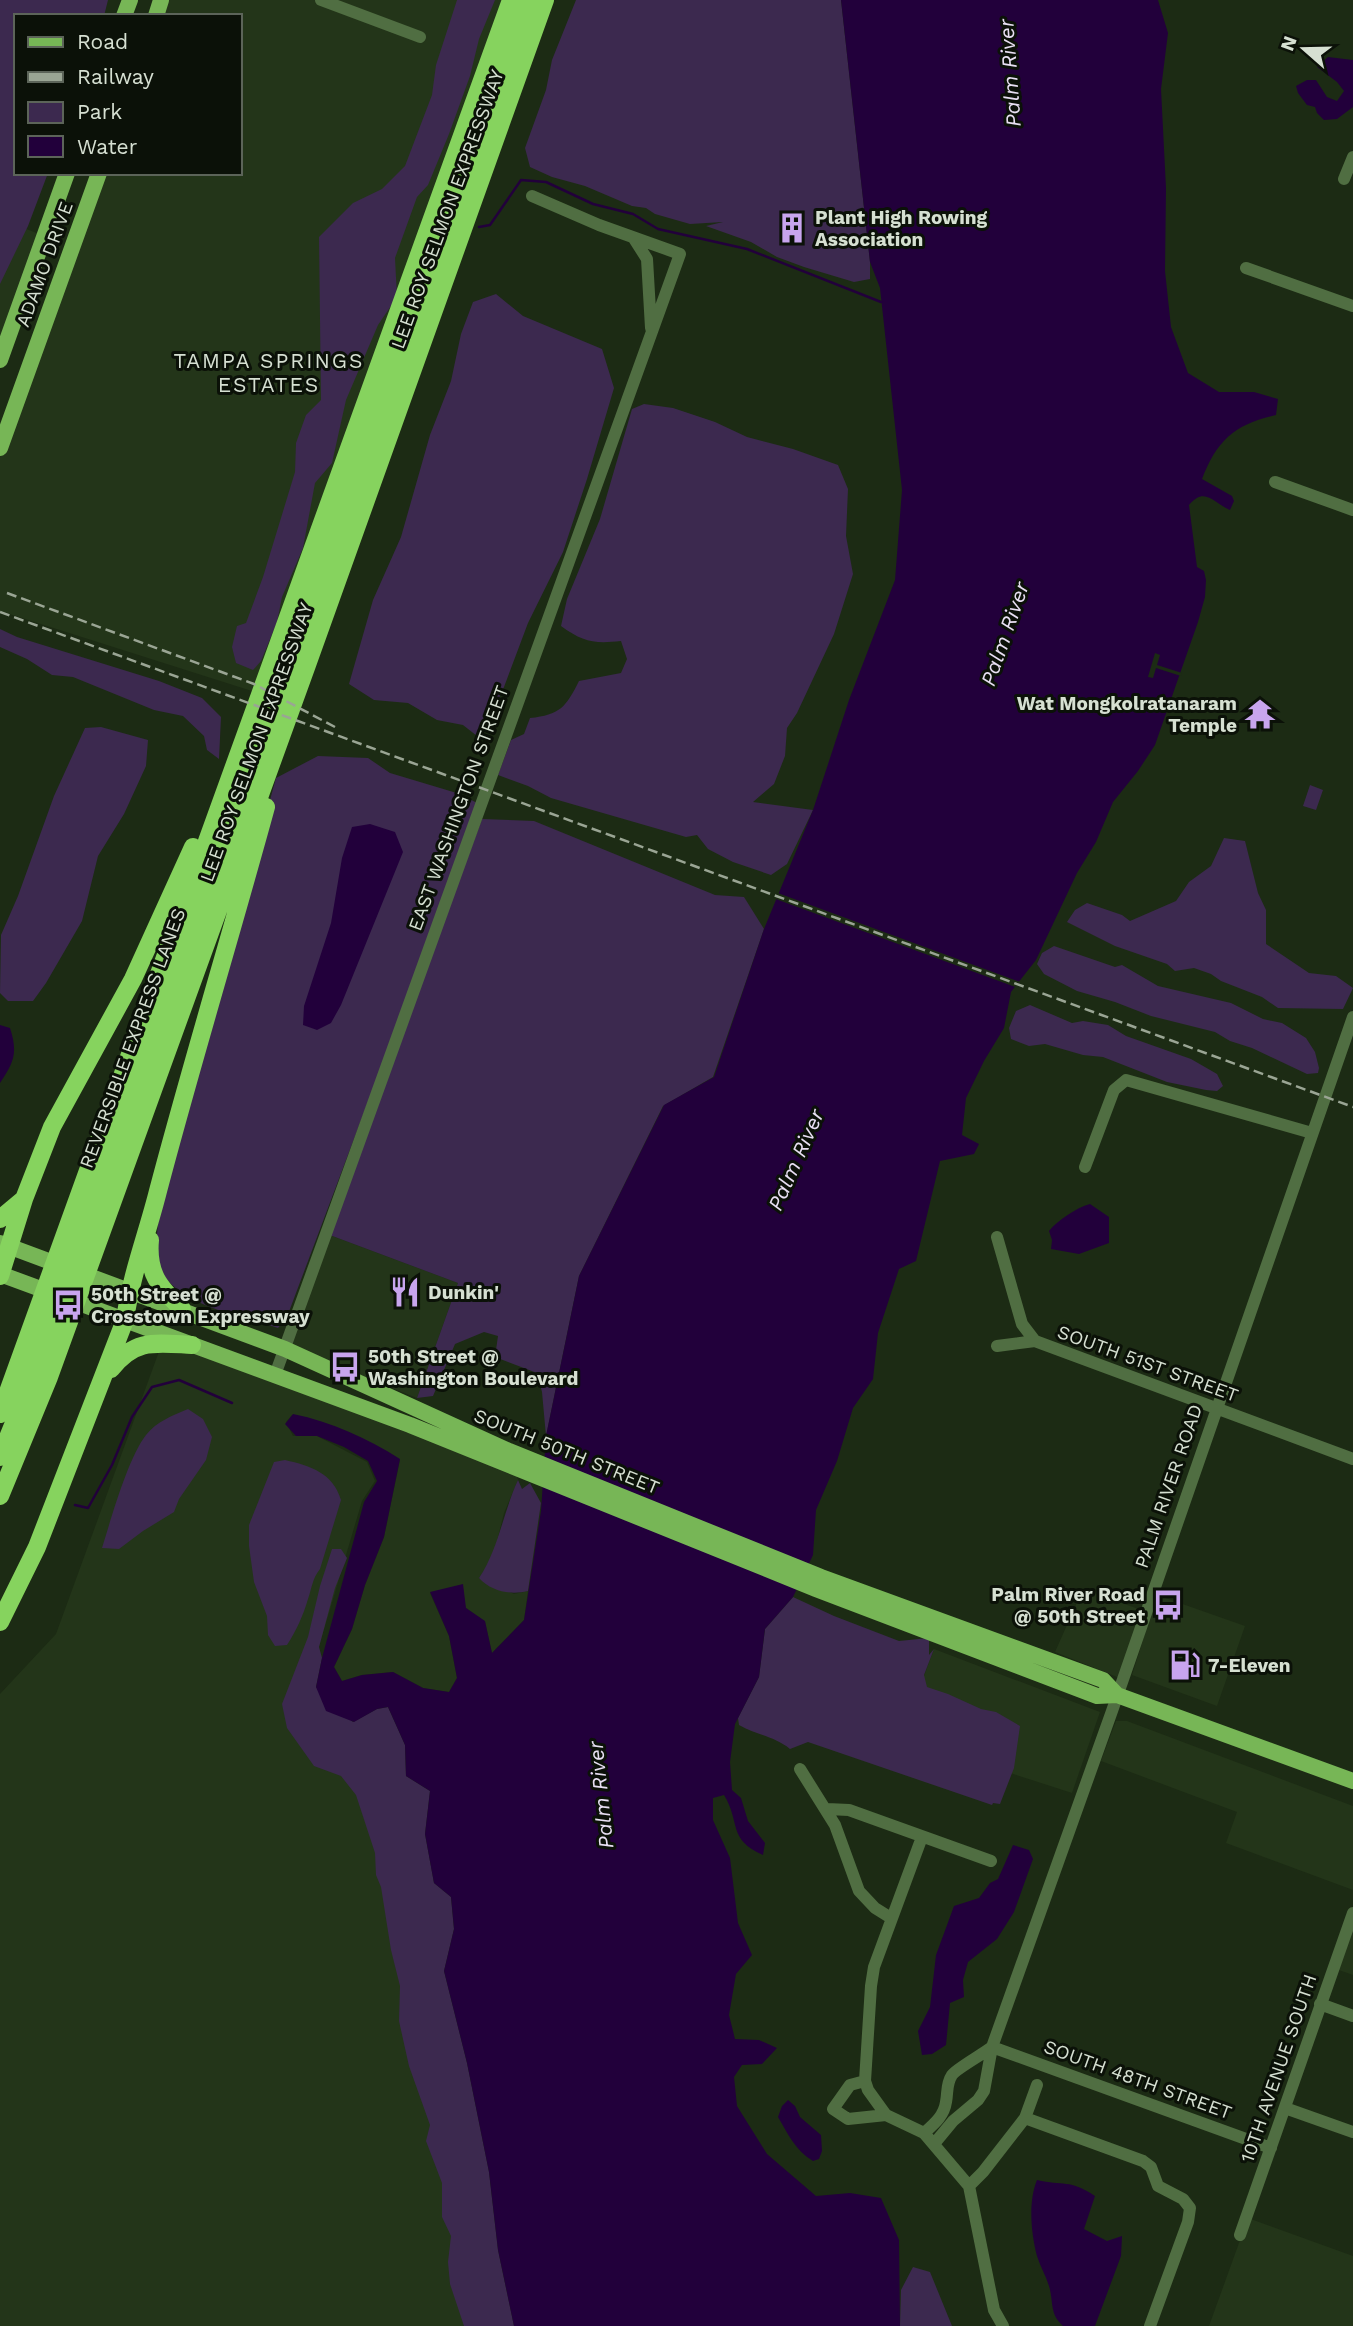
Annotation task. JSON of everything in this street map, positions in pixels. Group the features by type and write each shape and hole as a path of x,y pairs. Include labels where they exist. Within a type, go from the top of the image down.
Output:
{"highway":[{"name":"LEE ROY SELMON EXPRESSWAY","path":"0,1414 511,0"},
{"name":"REVERSIBLE EXPRESS LANES","path":"0,1457 56,1311 528,0"},
{"name":"LEE ROY SELMON EXPRESSWAY","path":"0,1496 33,1419 276,754 545,0"},
{"path":"0,1622 37,1547 125,1320 129,1290 276,754"},
{"path":"0,1274 5,1245 58,1114 134,979 206,818 216,798 225,789"},
{"path":"0,1219 24,1199"},
{"path":"152,1214 150,1266 158,1283 182,1309"},
{"path":"103,1380 115,1363 132,1348 156,1342 192,1345"}],"main road":[{"name":"ADAMO DRIVE","path":"0,360 66,175"},
{"name":"ADAMO DRIVE","path":"0,448 7,413 98,175"},
{"name":"SOUTH 50TH STREET","path":"5,1245 285,1349 506,1457"},
{"name":"SOUTH 50TH STREET","path":"0,1274 275,1376 506,1457 819,1583 1103,1680 1117,1695 1353,1781"}],"street":[{"path":"321,0 420,37"},
{"path":"1344,180 1353,157"},
{"path":"532,196 633,237 647,259 652,335"},
{"name":"EAST WASHINGTON STREET","path":"275,1376 680,254 633,237"},
{"path":"1246,268 1353,306"},
{"path":"1275,482 1353,510"},
{"name":"PALM RIVER ROAD","path":"934,2144 984,2091 992,2047 1353,1017"},
{"path":"1084,1167 1114,1090 1126,1080 1312,1132"},
{"name":"SOUTH 51ST STREET","path":"998,1237 1022,1324 1035,1341 1353,1459"},
{"path":"997,1346 1035,1341"},
{"path":"800,1769 827,1809 859,1891 875,1908 891,1918"},
{"path":"827,1809 849,1810 991,1861"},
{"path":"922,1837 874,1967 865,2081 868,2090 886,2115 924,2133 969,2186 994,2310 1003,2326"},
{"name":"10TH AVENUE SOUTH","path":"1240,2235 1353,1913"},
{"path":"1321,2004 1353,2016"},
{"path":"924,2133 939,2120 946,2104 948,2083 955,2071 973,2062 992,2047"},
{"name":"SOUTH 48TH STREET","path":"992,2047 1271,2148"},
{"path":"865,2081 850,2085 833,2109 848,2119 886,2115"},
{"path":"969,2186 1025,2118 1037,2085"},
{"path":"946,2104 960,2115"},
{"path":"1285,2108 1353,2133"},
{"path":"1025,2118 1143,2161 1151,2166 1158,2186 1183,2199 1190,2208 1188,2222 1150,2326"}],"shaded area":[{"path":"167,0 509,0 255,692 0,611 0,455 104,175 242,175 242,14 162,14"},
{"path":"0,219 42,235 0,342"},
{"path":"327,1234 458,1283 417,1398 285,1346"},
{"path":"165,1335 513,1460 518,1480 504,1513 493,1557 479,1578 514,1594 528,1591 524,1620 492,1653 485,1622 466,1608 430,1593 449,1636 457,1678 449,1692 423,1688 393,1672 362,1675 342,1681 334,1667 352,1629 365,1585 384,1537 400,1460 292,1415 286,1422 293,1436 317,1436 367,1462 375,1481 362,1501 307,1687 371,1759 481,2326 0,2326 0,1694 56,1634"},
{"path":"1083,1589 1144,1611 1122,1679 1055,1652"},
{"path":"1157,1595 1245,1626 1217,1706 1132,1675"},
{"path":"934,1649 1100,1712 1072,1793 1004,1771 918,1692"},
{"path":"1116,1721 1127,1721 1353,1806 1353,1890 1226,1843 1237,1812 1101,1761"},
{"path":"1353,1924 1353,1975 1336,1969"},
{"path":"1248,2218 1353,2256 1353,2326 1209,2326"}],"green space":[{"path":"0,0 108,0 104,14 14,14 14,175 47,175 28,226 0,284"},
{"path":"457,0 495,0 479,39 470,76 449,134 428,185 417,197 395,258 397,297 378,325 346,400 332,463 315,483 303,548 282,597 277,622 261,661 253,670 236,663 232,647 237,626 246,623 263,577 295,472 296,443 306,415 321,400 319,237 353,203 382,189 405,166 432,95 436,65"},
{"path":"576,0 841,0 870,279 854,282 804,267 777,257 751,242 706,226 723,222 690,224 655,214 646,208 632,206 530,167 525,148 546,90 552,60"},
{"path":"496,294 523,316 602,349 614,388 563,552 528,623 487,724 477,736 463,725 437,720 408,703 374,700 349,684 373,600 401,537 430,435 451,381 461,334 473,302"},
{"path":"644,404 673,408 715,422 747,437 838,465 848,489 846,536 853,574 834,634 797,713 787,728 785,756 774,784 753,802 813,810 787,864 771,875 733,862 708,849 697,835 686,837 551,798 498,775 511,740 524,734 530,718 548,715 561,708 579,681 621,673 627,659 621,641 589,641 561,626 567,599 600,519 632,409"},
{"path":"0,629 17,637 159,681 202,698 221,717 219,759 207,750 204,736 183,716 154,710 73,677 52,675 27,659 0,647"},
{"path":"101,727 148,740 146,766 124,814 98,856 82,921 46,983 33,1001 8,1001 0,993 1,935 54,796 85,728"},
{"path":"318,756 368,758 390,773 460,794 479,804 287,1317 278,1328 224,1312 186,1295 171,1284 160,1270 156,1240 161,1199 276,778"},
{"path":"1310,785 1323,790 1316,810 1303,806"},
{"path":"482,819 534,821 715,895 744,897 764,929 713,1077 663,1106 579,1276 546,1436 542,1392 537,1373 495,1357 498,1336 484,1332 455,1344 433,1396 417,1398 458,1283 327,1234"},
{"path":"1224,838 1245,841 1258,893 1266,910 1266,944 1309,973 1336,976 1353,988 1343,1009 1278,1008 1262,997 1221,981 1211,974 1194,968 1175,971 1167,964 1115,946 1067,922 1075,910 1087,903 1122,915 1130,921 1176,901 1189,882 1211,866"},
{"path":"1054,946 1115,967 1122,965 1158,986 1231,1003 1263,1019 1282,1023 1306,1038 1315,1052 1318,1073 1307,1074 1215,1032 1151,1016 1077,991 1044,974 1037,964 1042,953"},
{"path":"1030,1005 1072,1023 1083,1021 1108,1025 1126,1036 1191,1059 1217,1074 1223,1086 1217,1091 1167,1082 1103,1057 1083,1055 1045,1044 1029,1046 1011,1039 1009,1028 1016,1011"},
{"path":"188,1409 203,1419 212,1437 206,1460 179,1499 174,1512 119,1549 102,1548 139,1445 155,1426"},
{"path":"285,1460 304,1465 327,1477 341,1500 320,1569 299,1623 287,1645 275,1646 268,1635 267,1616 254,1582 249,1525 274,1462"},
{"path":"518,1480 522,1489 530,1483 541,1503 528,1591 515,1593 496,1589 479,1578 491,1555"},
{"path":"332,1549 341,1549 347,1558 335,1588 319,1647 322,1658 316,1687 353,1722 377,1709 388,1707 405,1745 406,1776 430,1791 425,1834 434,1883 451,1897 454,1929 444,1971 467,2063 489,2172 498,2250 514,2326 464,2326 450,2284 448,2262 451,2236 442,2217 442,2183 426,2141 430,2125 409,2066 399,2021 400,1986 381,1887 376,1875 375,1853 356,1795 341,1776 314,1766 287,1728 282,1704 308,1637"},
{"path":"793,1597 899,1641 929,1638 929,1655 934,1649 924,1675 927,1687 981,1709 996,1712 1020,1726 1014,1768 1000,1804 992,1805 808,1742 790,1749 778,1741 739,1725 738,1718 759,1677 765,1629"},
{"path":"913,2267 930,2272 952,2326 900,2326 901,2290"}],"water":[{"name":"Palm River","path":"841,0 1158,0 1168,33 1161,89 1166,188 1165,271 1171,327 1188,373 1219,392 1254,392 1278,399 1276,415 1249,423 1229,436 1208,465 1202,479 1232,496 1234,501 1230,510 1205,496 1195,499 1189,505 1197,567 1204,571 1206,580 1205,597 1155,745 1113,802 1096,842 1077,873 1036,960 1011,992 1004,1028 966,1098 962,1135 979,1144 974,1154 940,1161 916,1261 899,1269 878,1333 873,1379 853,1408 837,1461 816,1510 813,1555 793,1597 765,1629 759,1677 735,1724 730,1762 732,1790 741,1798 748,1821 765,1843 763,1855 744,1843 739,1836 724,1795 713,1798 713,1820 730,1858 738,1923 752,1955 736,1974 729,2015 735,2039 759,2040 777,2048 762,2064 742,2065 734,2077 737,2106 767,2154 816,2196 850,2193 881,2198 899,2240 900,2326 514,2326 498,2250 489,2172 467,2063 444,1971 454,1929 451,1897 434,1883 425,1834 430,1791 406,1776 405,1745 388,1707 377,1709 354,1722 326,1711 316,1687 364,1502 377,1481 368,1461 317,1436 296,1436 285,1424 293,1414 322,1421 375,1444 400,1459 384,1537 365,1585 352,1629 334,1667 342,1681 362,1675 393,1672 423,1688 449,1692 457,1678 449,1636 430,1592 463,1584 466,1608 485,1621 492,1653 524,1620 541,1511 546,1436 579,1276 664,1105 714,1077 764,929 813,810 849,700 895,580 902,490 880,288 870,262"},
{"path":"1328,57 1353,60 1353,107 1337,119 1324,120 1315,107 1307,105 1296,86 1307,80 1316,80 1327,97 1337,101 1344,91 1317,67"},
{"path":"370,824 395,832 403,852 341,1005 331,1023 317,1030 303,1025 304,1006 331,923 342,858 352,827"},
{"path":"0,1025 10,1028 14,1051 9,1069 0,1083"},
{"path":"1090,1204 1109,1217 1109,1243 1079,1254 1051,1249 1049,1231 1068,1215"},
{"path":"1013,1845 1029,1850 1033,1859 1014,1912 997,1939 968,1962 963,1980 964,1997 950,2003 946,2045 932,2054 922,2055 918,2031 930,2007 936,1955 954,1906 979,1898 990,1883 998,1879"},
{"path":"788,2100 795,2106 800,2117 821,2135 822,2151 819,2159 813,2161 801,2152 778,2117 782,2106"},
{"path":"1037,2180 1073,2185 1095,2196 1084,2229 1107,2241 1122,2236 1121,2256 1095,2326 1063,2326 1054,2312 1049,2286 1033,2238 1031,2208"}],"pier":[{"path":"1155,653 1160,655 1157,665 1182,673 1181,676 1156,668 1153,678 1148,677"},
{"path":"775,892 1023,983 1018,988 773,898"}],"waterway":[{"path":"479,227 490,225 521,180 546,182 593,204 633,214 658,229 747,249 881,302"},
{"path":"75,1505 88,1508 112,1465 132,1417 152,1387 179,1380 232,1403"}],"railway":[{"path":"7,593 254,684 335,727"},
{"path":"0,612 1353,1107"}],"place":[{"name":"Plant High Rowing Association","path":"792,228"},
{"name":"Wat Mongkolratanaram Temple","path":"1260,714"},
{"name":"Dunkin'","path":"405,1292"},
{"name":"50th Street @ Crosstown Expressway","path":"68,1305"},
{"name":"50th Street @ Washington Boulevard","path":"345,1367"},
{"name":"Palm River Road @ 50th Street","path":"1168,1605"},
{"name":"7-Eleven","path":"1185,1665"}],"district":[{"name":"TAMPA SPRINGS ESTATES","path":"269,373"}]}
